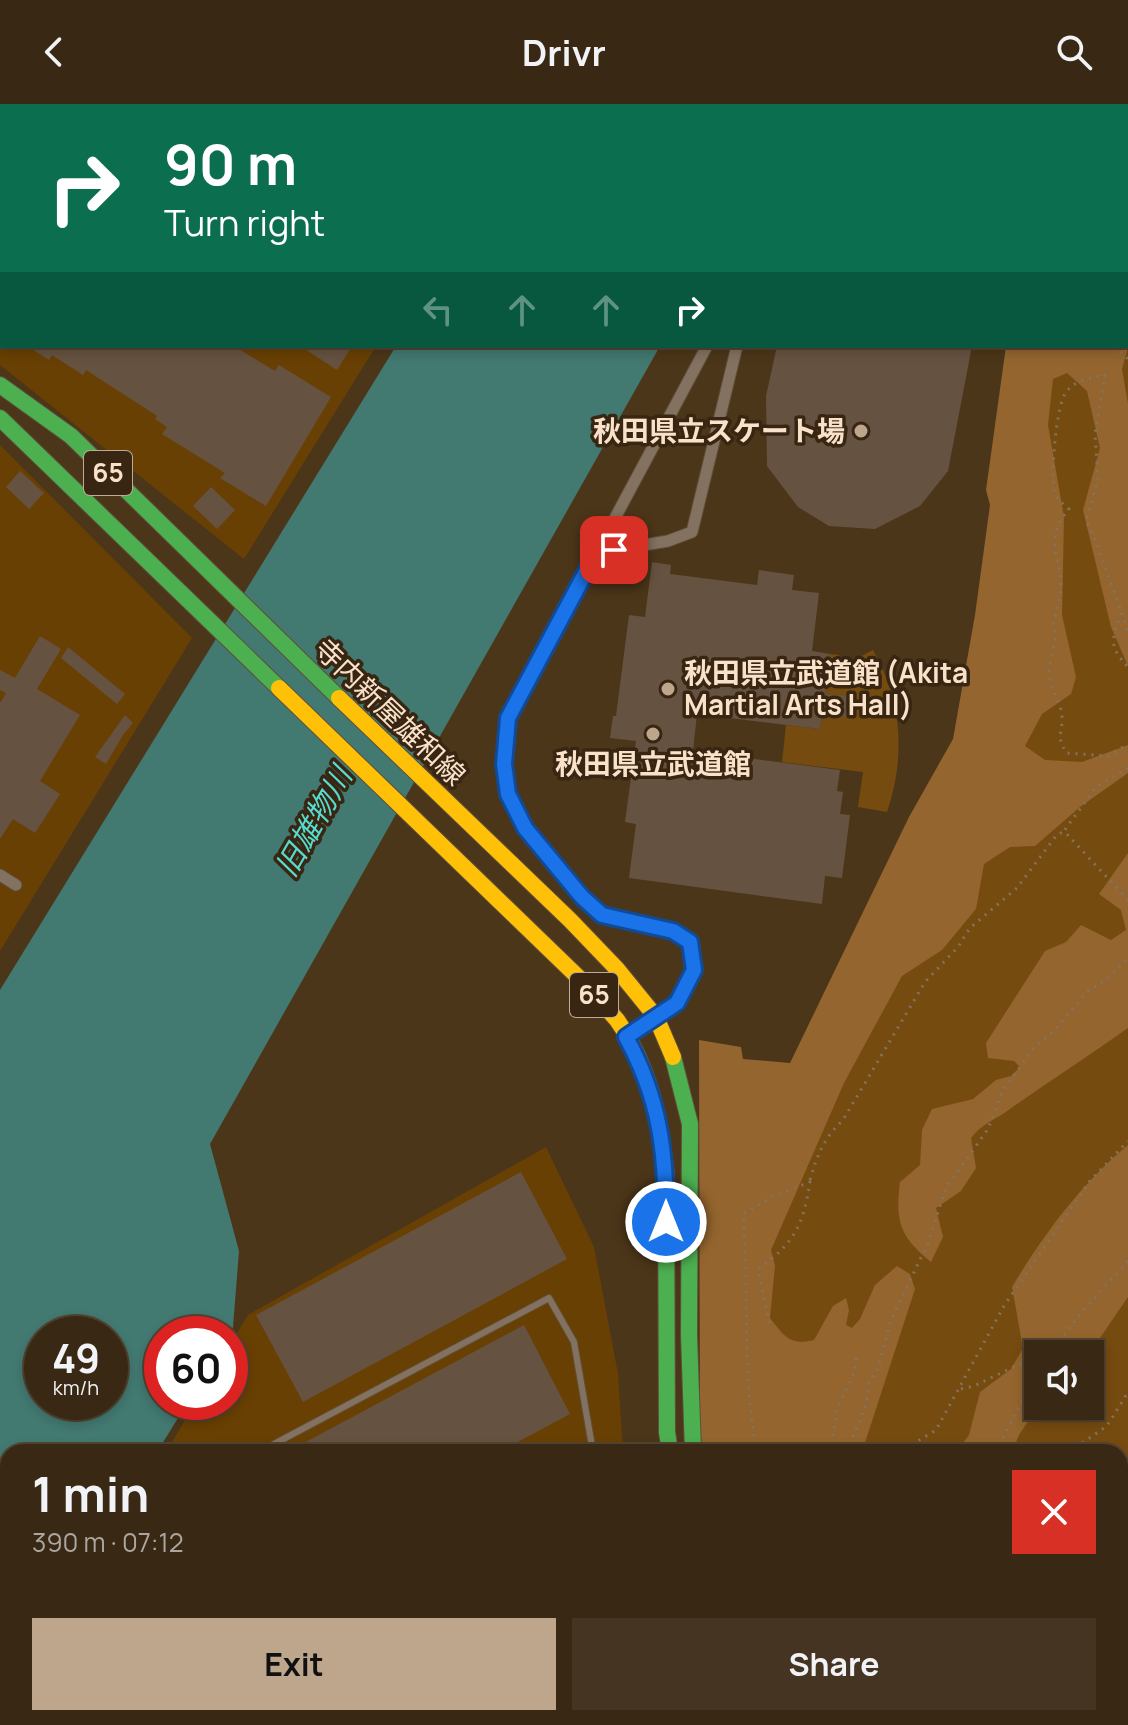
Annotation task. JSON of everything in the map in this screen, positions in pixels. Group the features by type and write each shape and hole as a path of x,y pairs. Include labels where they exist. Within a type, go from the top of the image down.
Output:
{"main road":[{"name":"寺内新屋雄和線","path":"0,385 71,436 570,920 617,969 656,1017 677,1067 690,1124 689,1335 693,1444"},
{"name":"65","path":"0,418 579,978 618,1022 655,1101 666,1172 669,1444"}],"street":[{"path":"626,1037 677,1003 694,970 690,942 673,931 602,915 582,897 525,828 508,794 504,764 508,718 706,348"},
{"path":"596,553 668,541 692,532 737,348"},
{"path":"0,875 16,885"}],"lane":[{"path":"274,1444 549,1298 574,1342 592,1444"}],"path":[{"path":"1128,630 1086,521 1098,478 1095,434 1105,375 1074,383 1064,393 1057,417 1054,489 1058,500 1069,509 1060,519 1055,538 1054,553 1061,587 1049,671 1051,689 1060,705 1062,719 1058,737 1066,753 1108,756 1128,744"},
{"path":"1121,613 1112,639 1116,654 1128,667"},
{"path":"810,1180 818,1150 829,1133 843,1120 925,982 958,947 970,928 1017,888 1096,787 1128,768"},
{"path":"1064,831 1128,900"},
{"path":"850,1444 866,1405 869,1382 877,1371 891,1320 928,1243 946,1188 988,1129 1002,1092 1032,1050 1055,1030 1087,992 1107,979 1128,958"},
{"path":"913,1444 936,1430 1004,1306 1089,1182 1128,1141"},
{"path":"755,1444 749,1416 747,1258 743,1214 773,1196 810,1182 804,1218 777,1256 758,1269 770,1326"},
{"path":"1060,1340 1128,1261"},
{"path":"832,1444 837,1409 853,1375 857,1356"},
{"path":"959,1390 1024,1361"},
{"path":"1081,1444 1107,1426 1128,1392"},
{"path":"999,1444 1024,1398"}],"shaded area":[{"path":"0,348 375,348 244,559 0,365"},
{"path":"1006,348 1128,348 1122,369 1128,404 1128,666 1111,627 1083,510 1100,448 1087,391 1067,373 1053,379 1048,425 1064,517 1062,615 1076,677 1071,694 1042,714 1025,746 1045,760 1082,762 1128,745 1128,773 1080,807 1035,846 1010,847 984,864 976,909 942,950 902,976 844,1083 771,1250 775,1266 770,1318 788,1338 799,1342 814,1340 833,1306 846,1298 849,1310 846,1325 852,1328 860,1319 875,1285 897,1266 910,1274 915,1289 865,1444 700,1444 699,1040 741,1047 743,1059 790,1063 909,817 953,739 990,505 986,490"},
{"path":"1121,348 1128,348 1128,1444 779,1444 736,1297 980,811 1027,388"},
{"path":"0,445 192,638 0,951"},
{"path":"873,650 890,689 898,729 897,770 887,812 858,807 863,772 782,762 786,725 820,729 830,654 839,655 846,664"},
{"path":"1128,853 1128,1028 975,1133 971,1138 976,1168 961,1191 936,1208 943,1237 931,1262 906,1236 898,1208 900,1182 920,1165 922,1130 932,1109 973,1099 996,1080 1011,1076 1020,1067 1014,1061 988,1058 986,1043 1045,951 1066,942 1081,925 1111,940 1126,930 1121,910 1099,894"},
{"path":"1128,1145 1128,1297 1099,1340 1024,1340 1024,1420 1029,1420 1015,1444 962,1444 969,1435 980,1392 1011,1369 1023,1348 1012,1287 1064,1211 1094,1176"},
{"path":"546,1147 594,1247 618,1374 622,1444 171,1444 185,1420 248,1420 247,1316"}],"water":[{"name":"旧雄物川","path":"395,348 659,348 210,1144 239,1251 234,1316 144,1316 144,1420 177,1420 162,1444 0,1444 0,990"}],"building":[{"path":"30,348 237,348 275,371 279,365 331,397 266,506 220,478 225,473 162,434 167,427 155,419 157,416 86,370 83,375 52,355 49,360"},
{"path":"303,348 351,348 337,370"},
{"name":"秋田県立スケート場","path":"777,348 972,348 948,471 920,506 875,529 829,526 798,507 767,466 766,396"},
{"path":"20,471 44,493 29,509 6,487"},
{"path":"211,487 235,510 217,529 193,506"},
{"name":"秋田県立武道館","path":"652,562 671,565 670,574 757,585 759,570 794,575 792,590 819,593 812,651 830,654 825,694 852,696 849,717 822,714 820,729 697,714 693,751 840,770 837,791 843,792 840,814 850,815 842,878 825,876 822,904 629,878 636,824 625,822 636,741 610,738 613,716 616,716 629,615 645,617"},
{"path":"40,636 61,649 37,689 80,715 40,781 60,794 35,833 13,819 0,839 0,703 6,693 0,690 0,670 15,678"},
{"path":"68,647 125,694 117,704 61,658"},
{"path":"125,715 133,723 106,764 95,757"},
{"path":"521,1172 567,1259 303,1402 256,1315"},
{"path":"524,1325 570,1414 514,1444 302,1444"}],"traffic: fast":[{"path":"0,385 71,436 339,698"},
{"path":"0,418 279,688"},
{"path":"673,1057 690,1124 689,1335 693,1444"},
{"path":"659,1125 666,1172 669,1444"}],"traffic: slow":[{"path":"279,688 579,978 617,1020 644,1070 659,1125"},
{"path":"339,698 617,969 656,1017 673,1057"}],"place":[{"name":"秋田県立スケート場","path":"861,431"},
{"name":"秋田県立武道館 (Akita Martial Arts Hall)","path":"668,689"},
{"name":"秋田県立武道館","path":"653,734"}],"route":[{"path":"614,550 596,553 508,718 504,764 508,794 525,828 582,897 602,915 673,931 690,942 694,970 677,1003 626,1037 655,1101 666,1172 666,1222"}]}
